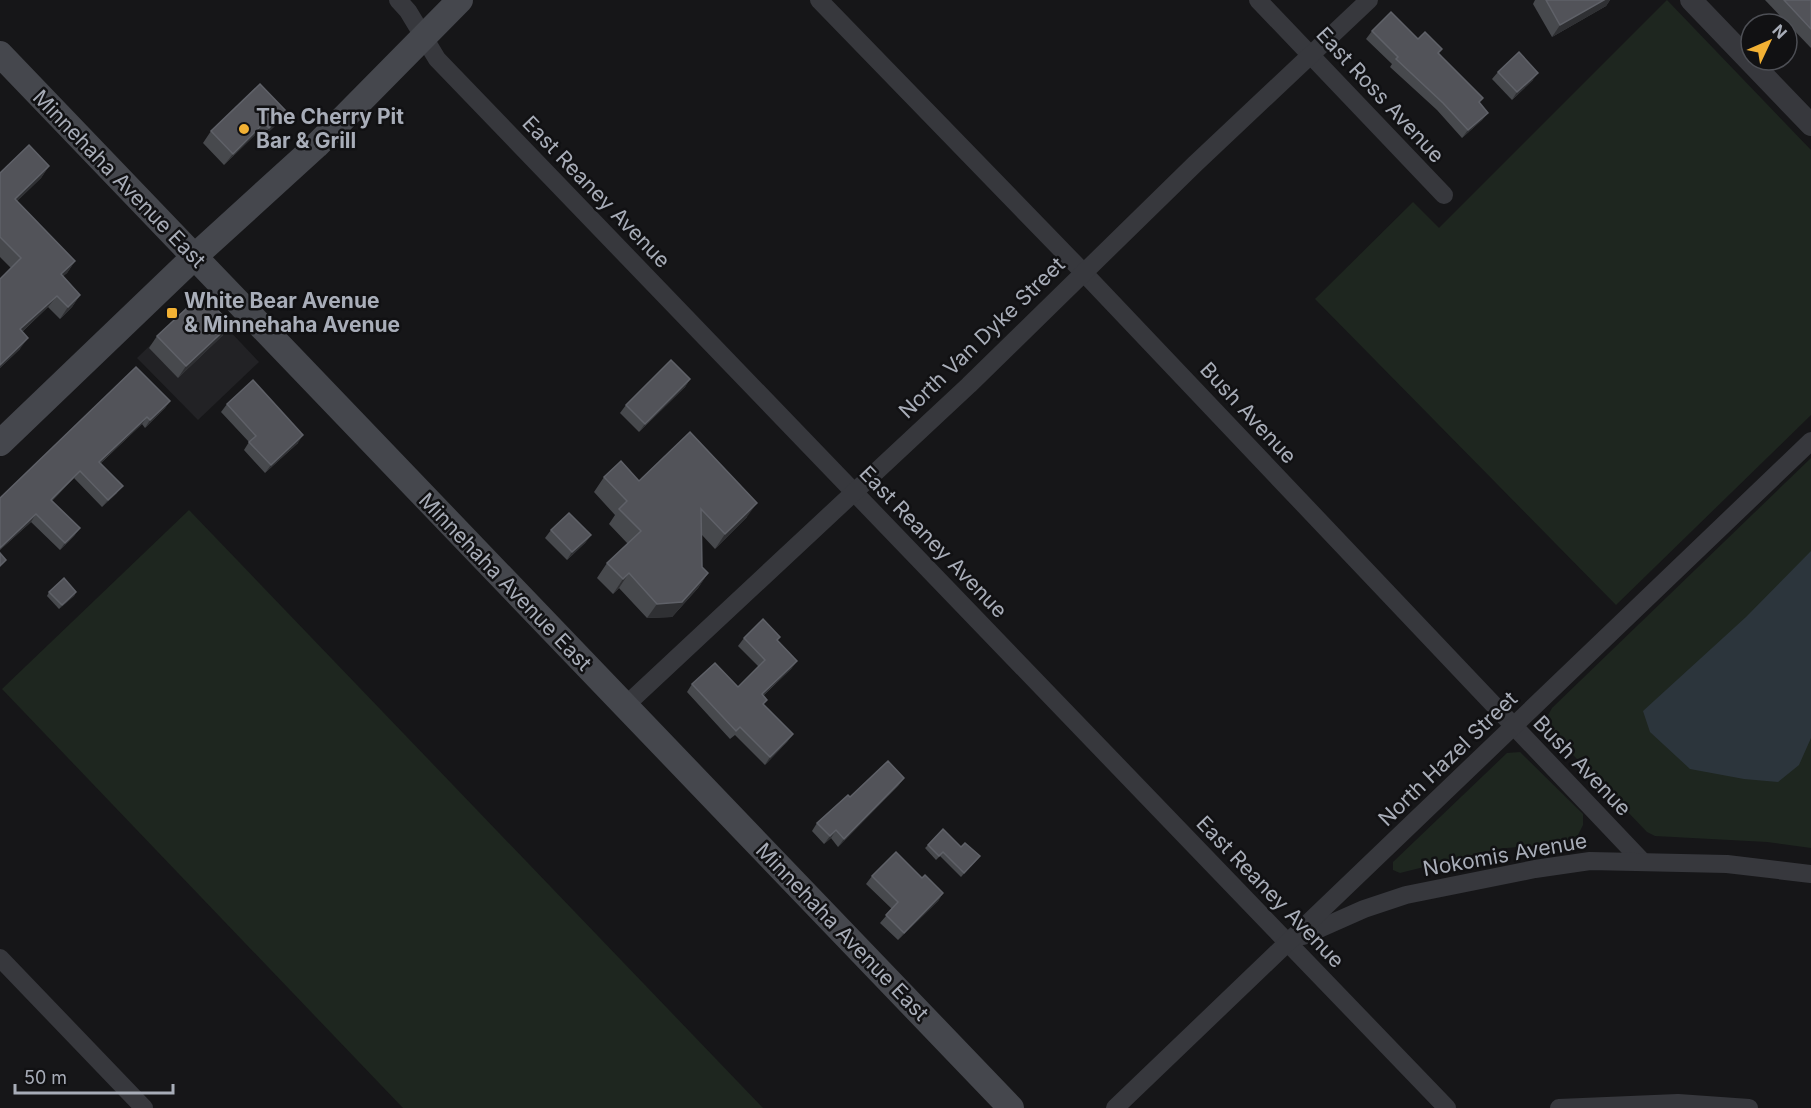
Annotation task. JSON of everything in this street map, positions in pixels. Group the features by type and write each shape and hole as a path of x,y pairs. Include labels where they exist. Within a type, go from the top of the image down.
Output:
{"main road":[{"path":"0,443 194,257 316,146 460,0"},
{"name":"Minnehaha Avenue East","path":"0,54 1011,1108"}],"street":[{"name":"East Reaney Avenue","path":"398,0 424,35 437,59 1447,1108"},
{"name":"Bush Avenue","path":"819,0 1083,272 1641,860"},
{"name":"East Ross Avenue","path":"1258,0 1443,195"},
{"name":"North Van Dyke Street","path":"625,706 969,385 1083,272 1369,0"},
{"path":"1690,0 1811,125"},
{"name":"North Hazel Street","path":"1115,1108 1811,441"},
{"name":"Nokomis Avenue","path":"1288,943 1364,909 1406,895 1535,869 1590,861 1641,860 1728,864 1811,874"},
{"path":"0,958 144,1108"},
{"path":"1559,1108 1678,1103 1749,1108"}],"shaded area":[{"path":"1667,0 1811,150 1811,415 1616,605 1315,299 1413,202 1439,228"},
{"path":"194,303 204,304 259,362 198,420 137,358"},
{"path":"1811,458 1811,848 1767,842 1655,836 1647,832 1554,735 1547,727 1547,717 1552,708"},
{"path":"189,510 763,1108 403,1108 2,689"},
{"path":"1811,551 1811,738 1799,765 1778,782 1744,779 1690,769 1650,732 1643,711 1746,617"},
{"path":"1520,752 1583,814 1583,825 1578,835 1564,843 1496,849 1400,873 1393,870 1393,862 1507,753"}],"building":[{"path":"1546,0 1604,0 1560,25"},
{"path":"1784,0 1811,0 1811,29 1799,16 1799,12 1795,12"},
{"path":"1391,12 1418,39 1425,32 1442,49 1438,53 1483,98 1479,102 1488,113 1468,130 1396,59 1398,57 1372,31"},
{"path":"1519,52 1538,73 1517,92 1498,72"},
{"name":"The Cherry Pit Bar & Grill","path":"260,84 286,111 269,128 264,123 233,154 211,131"},
{"path":"29,145 49,166 15,199 75,261 61,274 80,295 68,307 57,296 20,329 28,338 0,365 0,279 21,258 0,237 0,173"},
{"path":"202,294 231,324 186,366 157,336"},
{"path":"671,360 690,379 645,424 626,405"},
{"path":"136,367 170,401 150,420 147,417 99,462 123,486 108,500 80,471 51,500 80,528 65,543 36,514 0,548 0,498"},
{"path":"253,380 303,435 271,465 249,442 256,436 227,404"},
{"path":"690,432 757,503 725,534 701,509 702,567 708,573 682,602 657,604 629,573 623,579 607,563 641,531 619,509 627,501 604,477 621,461 639,481"},
{"path":"569,513 591,535 572,552 551,530"},
{"path":"0,553 6,560 0,566"},
{"path":"64,578 76,592 62,605 49,592"},
{"path":"763,619 780,637 777,640 797,661 762,694 767,700 763,704 793,734 770,757 740,727 736,731 692,684 715,663 738,687 765,660 744,638"},
{"path":"888,761 904,778 844,839 836,830 830,836 817,823 848,795 850,797"},
{"path":"943,829 961,847 965,843 980,856 964,873 943,852 939,856 928,845"},
{"path":"896,852 922,878 925,875 943,893 904,933 886,915 898,902 872,876"}],"place":[{"name":"The Cherry Pit Bar & Grill","path":"244,129"},
{"name":"White Bear Avenue & Minnehaha Avenue","path":"172,313"}]}
